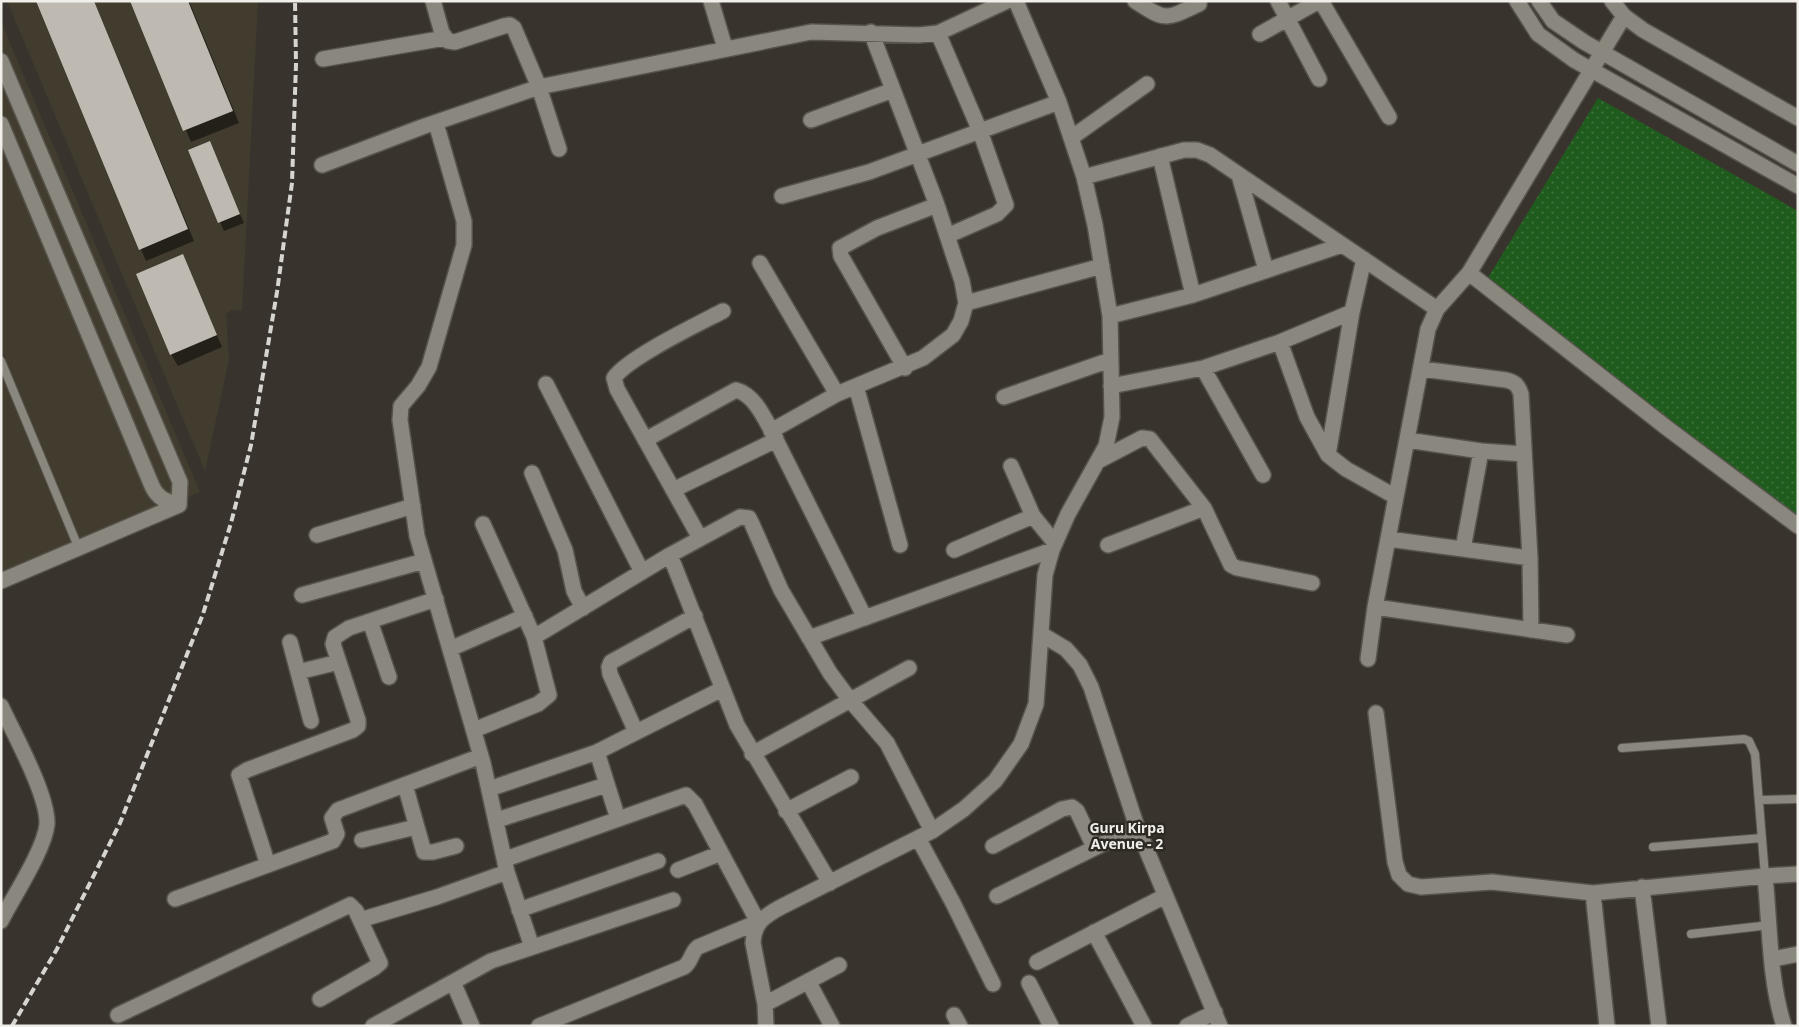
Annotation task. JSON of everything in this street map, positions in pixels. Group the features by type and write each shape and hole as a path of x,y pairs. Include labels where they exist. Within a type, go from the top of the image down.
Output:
{"street":[{"path":"433,1 445,38 448,41 455,42 510,25 518,36 539,87 559,149"},
{"path":"710,1 725,48"},
{"path":"322,165 539,87 811,32 871,32 918,35 938,33 1007,1"},
{"path":"538,1026 684,967 689,964 692,952 698,946 758,922 768,914 925,835 964,810 995,781 1022,744 1036,704 1045,575 1053,546 1068,514 1106,446 1112,417 1110,316 1095,225 1084,177 1059,102 1016,1"},
{"path":"1135,1 1165,18 1199,4"},
{"path":"1278,1 1319,79"},
{"path":"1260,34 1320,1 1389,117"},
{"path":"1517,1 1538,34 1593,71 1798,186"},
{"path":"1539,1 1553,21 1602,53 1798,164"},
{"path":"1612,1 1624,16 1643,30 1798,118"},
{"path":"1368,659 1375,607 1428,330 1437,309 1469,273 1593,71 1624,16"},
{"path":"673,490 773,436 837,394 906,368 924,358 953,335 961,321 966,303 962,281 937,205 871,32"},
{"path":"938,33 980,131 1006,205 997,214 947,236"},
{"path":"323,59 445,38"},
{"path":"1,61 5,81 180,482 179,505"},
{"path":"1070,138 1147,84"},
{"path":"811,120 893,90"},
{"path":"782,196 869,172 1059,102"},
{"path":"436,123 464,221 465,234 461,257 429,367 418,386 402,406 400,413 417,536 474,730 506,866 532,947"},
{"path":"1,124 156,495 162,500 179,505"},
{"path":"1084,177 1184,150 1197,150 1210,155 1437,309"},
{"path":"1160,156 1193,295"},
{"path":"1239,175 1266,270"},
{"path":"906,368 841,256 840,248 877,228 937,205"},
{"path":"1110,316 1193,295 1342,245"},
{"path":"1328,454 1352,312 1364,259"},
{"path":"760,263 837,394"},
{"path":"966,303 1102,266"},
{"path":"1469,273 1667,428 1798,526"},
{"path":"700,538 644,440 617,389 614,378 619,371 643,355 723,311"},
{"path":"1111,386 1203,368 1280,342 1352,312"},
{"path":"1280,342 1307,417 1328,454 1346,469 1396,497"},
{"path":"1004,397 1110,360"},
{"path":"1203,368 1262,475"},
{"path":"1422,369 1513,382 1519,386 1530,558 1531,630"},
{"path":"546,384 642,572"},
{"path":"856,386 900,545"},
{"path":"644,440 736,390 744,392 751,398 773,436 865,618"},
{"path":"1098,461 1142,438 1150,439 1204,508 1231,565 1237,568 1312,583"},
{"path":"1407,440 1481,451 1524,454"},
{"path":"1463,550 1481,451"},
{"path":"1011,466 1033,516 1053,546"},
{"path":"532,474 565,550 574,591 583,608"},
{"path":"1,581 79,550 179,505"},
{"path":"317,535 413,506"},
{"path":"1108,545 1204,508"},
{"path":"954,550 1033,516"},
{"path":"534,637 700,538 740,517 749,518 781,590 809,638 850,700 887,743 953,903 993,984"},
{"path":"474,730 538,704 549,695 534,637 483,524"},
{"path":"1388,539 1530,558"},
{"path":"809,638 1053,546"},
{"path":"670,555 722,689 752,754 830,883"},
{"path":"302,595 424,560"},
{"path":"268,864 239,776 247,770 353,730 358,726 358,720 333,644 334,637 340,632 436,599"},
{"path":"1375,607 1567,635"},
{"path":"450,649 525,616"},
{"path":"636,732 610,674 609,667 611,662 695,616"},
{"path":"370,621 389,677"},
{"path":"1041,634 1066,649 1080,665 1091,688 1137,827 1164,896 1218,1019 1187,1026"},
{"path":"290,642 311,721"},
{"path":"298,672 339,662"},
{"path":"752,754 909,668"},
{"path":"489,789 597,752 722,689"},
{"path":"1,706 38,787 47,823 44,839 1,921"},
{"path":"1376,713 1395,862 1399,874 1408,884 1421,887 1492,882 1593,892 1798,874"},
{"path":"597,752 618,819"},
{"path":"175,899 333,841 337,834 332,818 334,814 481,756"},
{"path":"786,811 852,777"},
{"path":"405,785 424,852 433,852 456,846"},
{"path":"496,820 606,785"},
{"path":"360,920 437,897 618,819 686,795 695,804 758,922 753,943 766,1004 766,1026"},
{"path":"993,846 1062,809 1072,806 1077,811 1094,847"},
{"path":"362,840 416,827"},
{"path":"997,896 1137,827"},
{"path":"678,870 721,853"},
{"path":"519,910 658,861"},
{"path":"1765,876 1779,1010 1784,1026"},
{"path":"1642,887 1659,1026"},
{"path":"1593,892 1607,1026"},
{"path":"1037,962 1164,896"},
{"path":"381,1024 491,961 673,900"},
{"path":"118,1015 345,906 353,907 380,963 320,999"},
{"path":"1094,932 1144,1026"},
{"path":"1773,959 1798,954"},
{"path":"766,1004 839,965"},
{"path":"808,981 832,1026"},
{"path":"453,982 472,1026"},
{"path":"1029,983 1051,1026"}],"lane":[{"path":"1,361 79,550"},
{"path":"1622,748 1744,739 1753,746 1765,876"},
{"path":"1759,800 1798,799"},
{"path":"1653,847 1762,838"},
{"path":"1691,934 1770,925"}],"shaded area":[{"path":"7,1 258,1 242,311 232,310 226,314 229,359 205,471"},
{"path":"1,22 200,492 1,575"}],"green space":[{"path":"1598,98 1798,211 1798,523 1481,289"}],"building":[{"path":"36,1 94,1 188,229 139,250"},
{"path":"130,1 188,1 233,111 183,131"},
{"path":"210,141 240,214 218,223 188,150"},
{"path":"183,254 217,335 170,355 136,274"}],"railway":[{"path":"12,1026 57,949 120,823 203,614 231,523 251,445 277,292 292,183 296,64 295,1"}],"district":[{"name":"Guru Kirpa Avenue - 2","path":"1127,836"}]}
